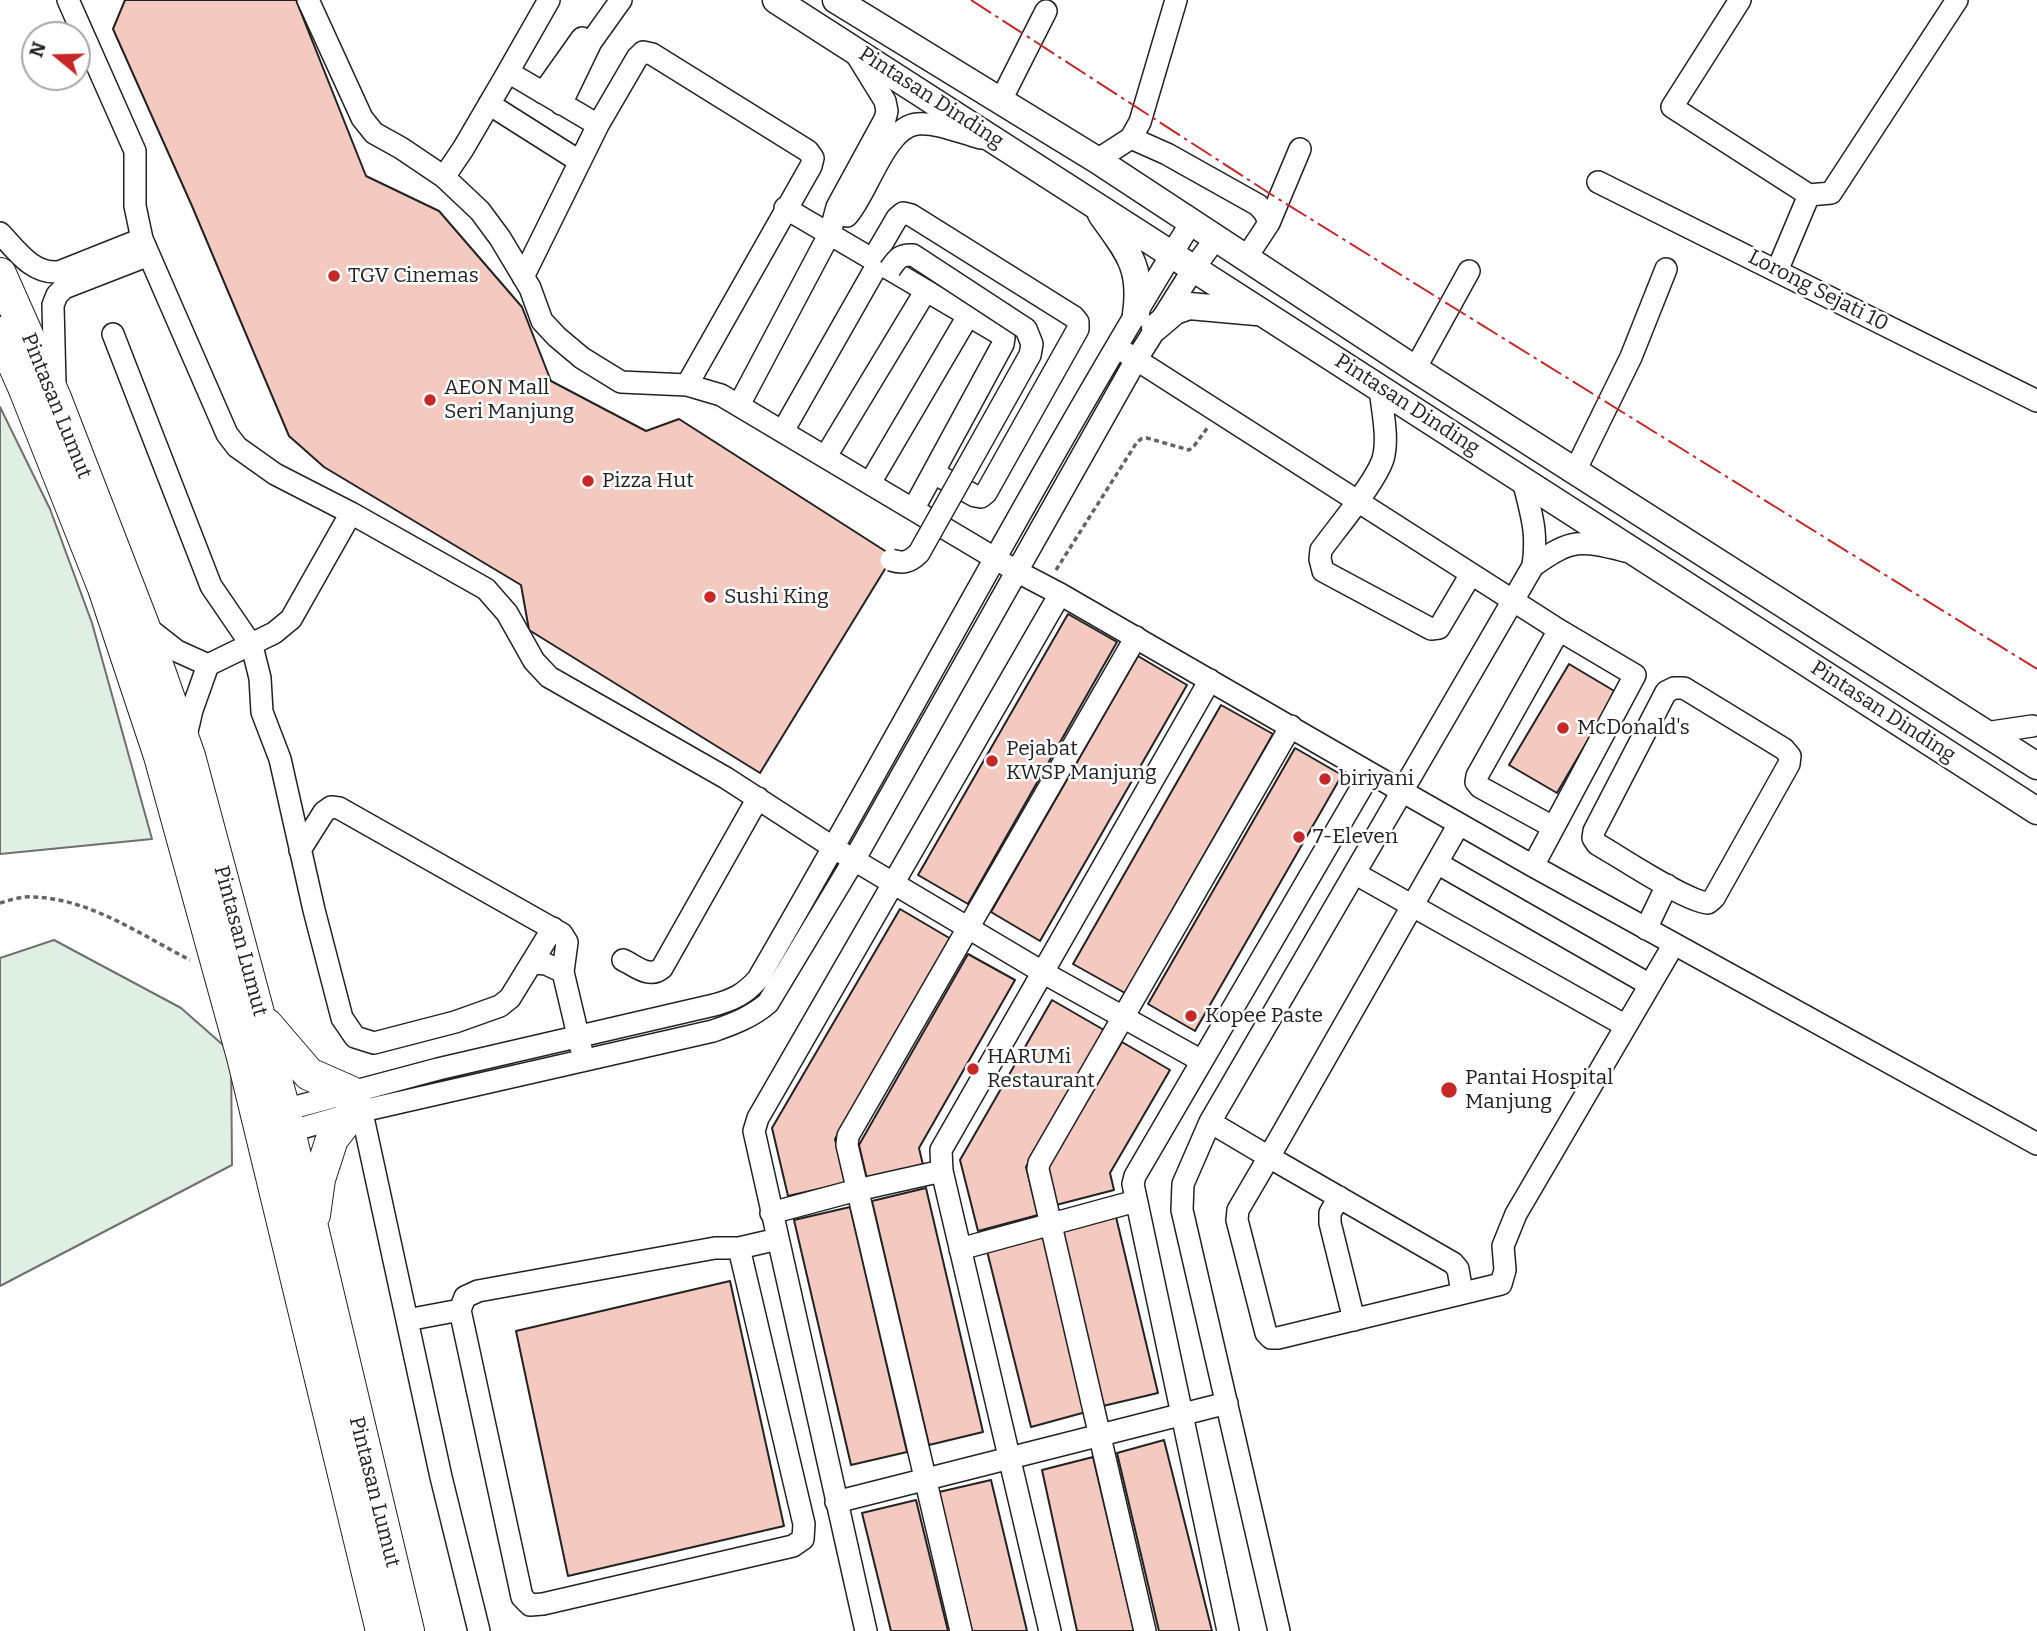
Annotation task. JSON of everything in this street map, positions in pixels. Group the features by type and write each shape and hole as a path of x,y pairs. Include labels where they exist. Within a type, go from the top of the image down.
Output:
{"highway":[{"name":"Pintasan Lumut","path":"0,274 55,398 143,625 185,743 260,1016 274,1124 382,1631"},
{"name":"Pintasan Lumut","path":"1,337 24,387 104,588 160,756 221,976 312,1228 408,1631"},
{"path":"260,1016 309,1074 355,1102 332,1139 319,1179 312,1228"}],"main road":[{"name":"Pintasan Dinding","path":"776,0 2037,811"},
{"name":"Pintasan Dinding","path":"836,0 1097,160 1415,369 2035,765"},
{"path":"1094,204 1128,253 1138,277 1146,321 1189,306 1265,313"}],"street":[{"path":"68,0 135,151 135,206 146,247 231,441 237,447 275,474 351,513 486,589 506,613 534,662 549,677 758,799 834,848 1044,973 1200,1060"},
{"path":"308,0 362,118 374,134 401,148 444,177 480,211 523,277 542,321 589,363 621,383 687,385 721,395 1018,572 1136,637 1459,824 2037,1144"},
{"path":"444,177 549,0"},
{"path":"552,98 609,0"},
{"path":"552,98 621,0"},
{"path":"1097,160 1131,138 1139,122 1176,0"},
{"path":"1740,0 1672,107 1809,195 1831,193 1957,0"},
{"path":"1000,102 1046,11"},
{"path":"739,405 830,233 838,207 885,119 886,101 851,46"},
{"path":"523,277 598,125 643,52 652,54 808,150 813,158 811,166 687,385"},
{"path":"508,72 598,125"},
{"path":"489,104 579,161"},
{"path":"830,233 850,213 893,139 905,128 915,124 929,124 1000,142"},
{"path":"1131,138 1167,154 1258,205 1269,223"},
{"path":"1246,258 1269,223 1300,149"},
{"name":"Lorong Sejati 10","path":"1598,182 2037,401"},
{"path":"1777,271 1809,195"},
{"path":"786,208 1004,338 914,509"},
{"path":"783,431 881,263 897,218 903,213 911,215 1078,322 1078,329 986,493 981,497 975,496 934,473"},
{"path":"355,1102 583,1059 713,1031 744,1020 759,1011 776,992 854,860 1136,360 1146,321 1183,261 1192,221"},
{"path":"0,233 33,267 51,272 146,247"},
{"path":"1183,261 1216,238"},
{"path":"55,398 53,305 57,295 64,288 146,247"},
{"path":"881,263 905,254 913,255 1026,328 1032,344 1030,355 919,553 912,560 900,564 891,560"},
{"path":"1575,471 1631,357 1666,269"},
{"path":"1415,369 1469,271"},
{"path":"825,456 925,292"},
{"path":"870,483 968,316"},
{"path":"274,1124 578,1036 714,1006 741,996 758,979 834,848 1116,346 1146,321"},
{"path":"113,334 211,586 251,646 260,678 262,712 281,759 300,850 342,1018 355,1037 374,1043 455,1022 500,1006 510,998 553,928"},
{"path":"1116,346 1559,630 1666,692"},
{"path":"1380,388 1385,445 1383,458 1372,480 1321,550 1323,571 1431,629 1439,628 1471,574"},
{"path":"1279,1631 1182,1210 1183,1184 1210,1122 1533,566 1536,533 1523,480"},
{"path":"185,743 192,710 208,665 274,634 291,618 351,513"},
{"path":"1533,566 1567,544 1587,542 1639,555"},
{"path":"866,1631 754,1131 758,1118 894,884 1052,590"},
{"path":"143,625 177,651 208,665"},
{"path":"1553,827 1480,788 1476,782 1559,630"},
{"path":"961,1631 857,1190 847,1145 848,1136 1136,637"},
{"path":"1533,866 1634,675"},
{"path":"1050,1631 942,1171 942,1150 1210,680"},
{"path":"1674,688 1684,688 1790,756 1789,764 1714,898 1708,904 1700,903 1667,885 1597,844 1593,838 1594,831 1666,692 1674,688"},
{"path":"1985,733 2034,722 2035,765"},
{"path":"1146,1631 1038,1169 1039,1163 1291,726"},
{"path":"1228,1631 1133,1184 1200,1060 1370,773"},
{"path":"623,960 649,973 656,973 662,968 758,799"},
{"path":"300,850 324,812 331,807 339,808 562,934 567,943 563,972 583,1059"},
{"path":"1459,824 1238,1210 1237,1220 1266,1333 1270,1338 1501,1284 1505,1270 1503,1246 1516,1214 1674,944"},
{"path":"1437,863 1650,985"},
{"path":"1356,874 1626,1026"},
{"path":"1646,929 1667,885"},
{"path":"533,963 546,964 563,972"},
{"path":"355,1102 479,1631"},
{"path":"1210,1122 1453,1263 1458,1269 1462,1293"},
{"path":"771,1213 942,1171"},
{"path":"1339,1197 1330,1213 1330,1223 1354,1320"},
{"path":"960,1249 1051,1222 1136,1201"},
{"path":"738,1248 804,1524 803,1538 793,1546 530,1605 522,1597 460,1310 465,1297 478,1291 778,1239"},
{"path":"407,1320 460,1310"},
{"path":"836,1502 1227,1403"}],"path":[{"path":"1052,590 1063,561 1137,442 1147,439 1189,450 1218,412"},
{"path":"0,903 30,896 66,901 103,915 221,976"}],"green space":[{"path":"0,407 50,509 92,623 152,839 0,854"},
{"path":"54,940 181,1008 231,1052 232,1165 0,1286 0,958"}],"building":[{"name":"AEON Mall Seri Manjung","path":"125,0 296,0 366,176 439,211 522,307 551,381 646,431 679,419 893,556 760,773 529,630 521,585 324,467 289,436 192,206 113,29"},
{"path":"1068,614 1117,642 968,904 918,875"},
{"path":"1138,656 1187,685 1040,941 991,912"},
{"name":"McDonald's","path":"1569,664 1616,692 1557,793 1509,765"},
{"path":"1221,705 1273,734 1125,993 1073,964"},
{"path":"1295,748 1342,775 1195,1031 1148,1004"},
{"path":"900,909 951,939 835,1139 845,1183 788,1196 772,1128"},
{"path":"968,954 1015,980 919,1148 923,1165 867,1179 859,1145"},
{"path":"1052,1000 1104,1030 1026,1167 1038,1215 978,1231 960,1160"},
{"path":"1122,1042 1170,1070 1110,1173 1114,1190 1056,1205 1047,1169"},
{"path":"926,1188 983,1432 929,1445 872,1201"},
{"path":"850,1207 907,1452 851,1465 794,1220"},
{"path":"1116,1217 1158,1393 1103,1406 1062,1230"},
{"path":"1043,1236 1086,1412 1031,1427 987,1251"},
{"path":"730,1281 784,1526 568,1576 516,1331"},
{"path":"1164,1440 1212,1631 1159,1631 1117,1453"},
{"path":"1093,1457 1134,1631 1077,1631 1042,1470"},
{"path":"991,1480 1027,1631 972,1631 939,1492"},
{"path":"916,1500 948,1631 891,1631 862,1513"}],"power":[{"path":"971,0 1272,195 2037,669"}],"place":[{"name":"TGV Cinemas","path":"334,276"},
{"name":"AEON Mall Seri Manjung","path":"430,400"},
{"name":"Pizza Hut","path":"588,481"},
{"name":"Sushi King","path":"710,597"},
{"name":"McDonald's","path":"1563,728"},
{"name":"Pejabat KWSP Manjung","path":"992,761"},
{"name":"biriyani","path":"1325,779"},
{"name":"7-Eleven","path":"1299,837"},
{"name":"Kopee Paste","path":"1191,1016"},
{"name":"HARUMi Restaurant","path":"973,1069"},
{"name":"Pantai Hospital Manjung","path":"1449,1090"}]}
